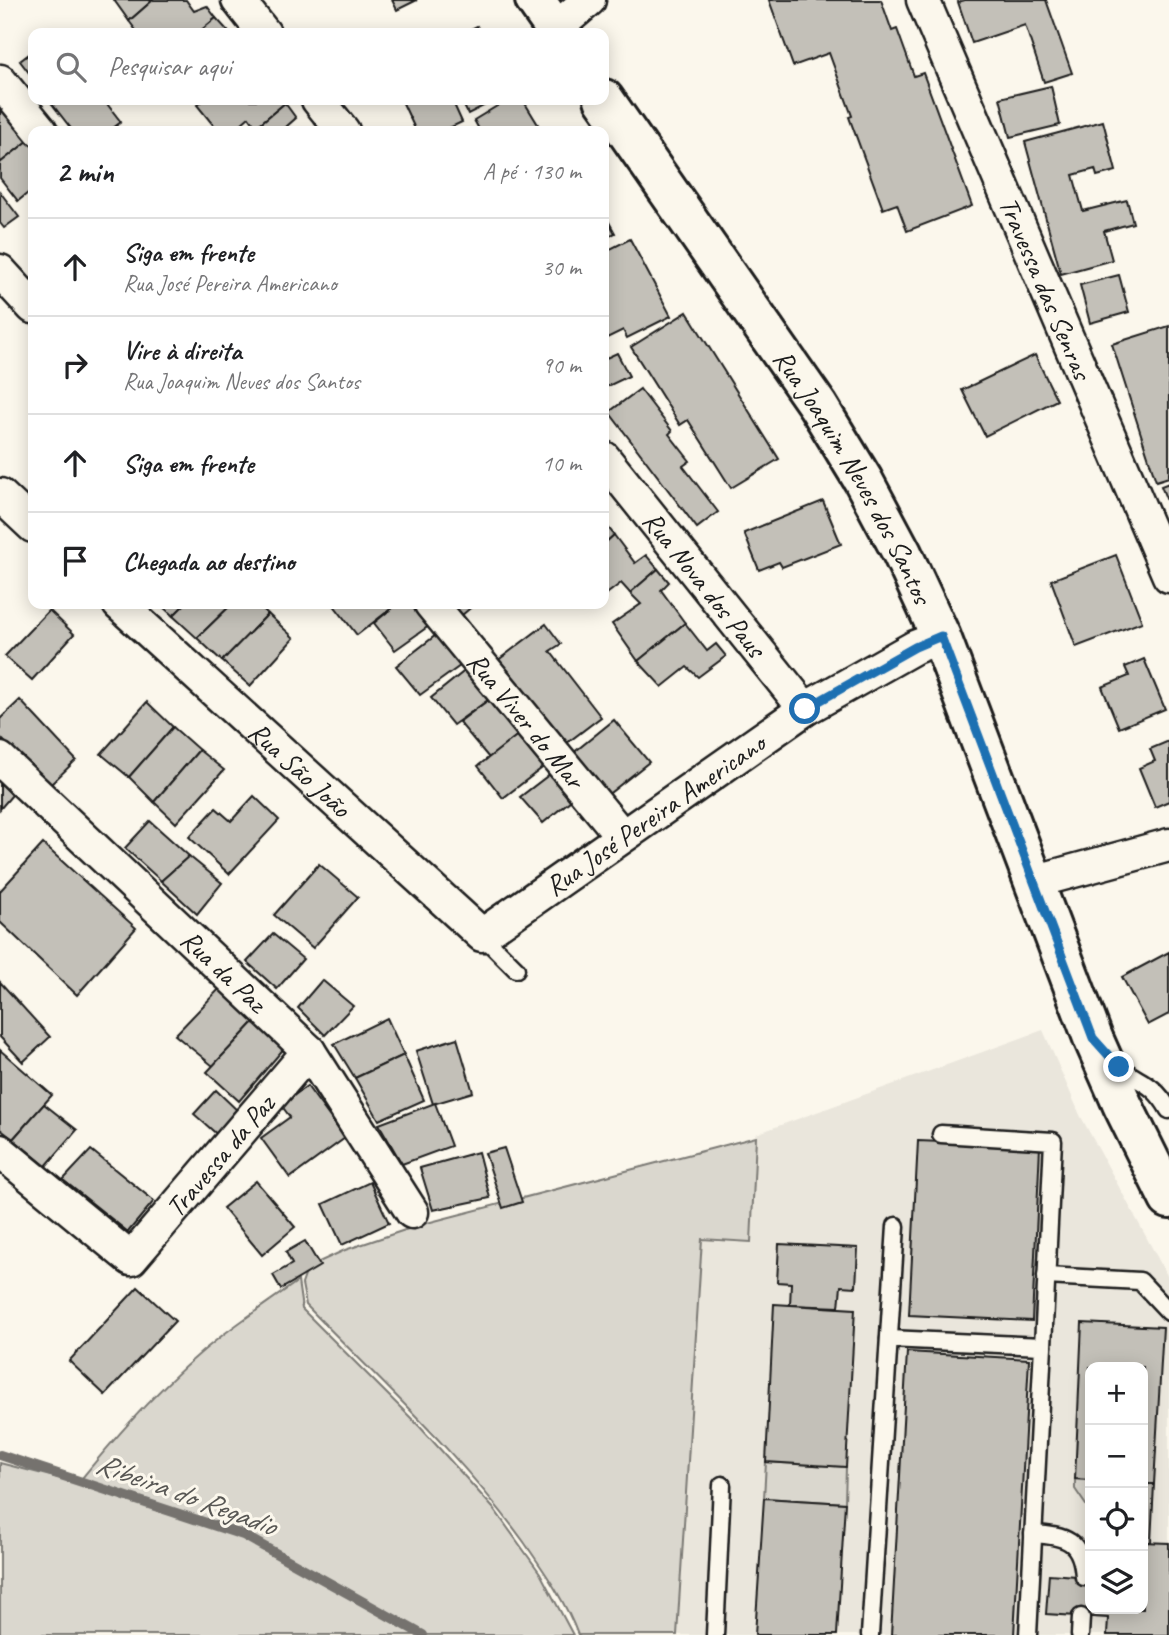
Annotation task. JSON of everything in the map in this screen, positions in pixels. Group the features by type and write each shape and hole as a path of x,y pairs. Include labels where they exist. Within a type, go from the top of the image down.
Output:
{"street":[{"path":"238,0 260,28"},
{"path":"549,21 589,0"},
{"name":"Travessa das Senras","path":"923,0 1169,576"},
{"path":"0,81 37,126"},
{"path":"322,105 339,126"},
{"name":"Rua Joaquim Neves dos Santos","path":"608,105 818,406 863,480 902,553 941,636 1093,1038 1169,1199"},
{"path":"0,271 28,302"},
{"name":"Rua Nova dos Paus","path":"609,464 805,709"},
{"path":"0,495 28,521"},
{"name":"Rua São João","path":"124,609 482,935"},
{"name":"Rua Viver do Mar","path":"435,609 622,836"},
{"name":"Rua José Pereira Americano","path":"482,935 805,709 915,647 941,636"},
{"name":"Rua da Paz","path":"0,759 309,1051 412,1212"},
{"path":"1033,882 1169,845"},
{"name":"Travessa da Paz","path":"0,1151 131,1259 309,1051"}],"lane":[{"path":"482,935 516,969"},
{"path":"1093,1038 1119,1067 1155,1089 1169,1110"},
{"path":"941,1134 1053,1141 1028,1635"},
{"path":"870,1635 896,1226"},
{"path":"1046,1276 1140,1281 1169,1312"},
{"path":"889,1339 1043,1346"},
{"path":"715,1635 722,1485"},
{"path":"1033,1534 1053,1535 1068,1540 1078,1548 1084,1577"},
{"path":"1080,1635 1081,1617"}],"shaded area":[{"path":"1043,1030 1080,1115 1169,1279 1169,1635 677,1635 702,1239 751,1241 756,1134"},
{"path":"756,1137 751,1242 702,1239 677,1635 578,1635 554,1587 500,1510 420,1420 306,1305 302,1284 308,1267 345,1250 423,1224"},
{"path":"298,1281 302,1309 420,1427 494,1509 540,1573 573,1635 0,1635 0,1463 78,1483 129,1424 184,1368 224,1334"},
{"path":"766,1462 846,1467 845,1503 764,1498"},
{"path":"1075,1479 1085,1480 1085,1504 1075,1489"}],"building":[{"path":"114,0 153,0 129,21"},
{"path":"153,0 186,0 194,11 207,6 216,18 204,28 134,28 129,21"},
{"path":"392,0 417,0 397,10"},
{"path":"769,0 881,0 892,31 897,29 914,76 923,73 972,206 907,231 897,204 883,209 829,53 793,66"},
{"path":"1046,0 1072,73 1044,82 1025,25 972,43 958,2"},
{"path":"216,18 225,28 204,28"},
{"path":"28,55 28,71 20,61"},
{"path":"1051,86 1060,125 1010,137 1000,98"},
{"path":"0,99 28,131 28,141 0,163"},
{"path":"53,105 108,105 121,122 116,126 69,126"},
{"path":"197,105 283,105 257,126 249,117 239,126 214,126"},
{"path":"283,105 286,105 296,118 287,126 257,126"},
{"path":"404,105 454,105 462,122 454,126 414,126"},
{"path":"464,105 485,105 468,114"},
{"path":"499,105 526,105 539,126 477,126 474,120"},
{"path":"1103,121 1116,171 1097,176 1095,169 1073,175 1083,211 1127,200 1133,223 1104,231 1112,260 1061,274 1025,142"},
{"path":"28,141 28,193 18,201 0,178 0,163"},
{"path":"0,192 19,217 4,228 0,223"},
{"path":"609,222 615,233 609,236"},
{"path":"630,239 671,316 627,338 623,330 609,337 609,250"},
{"path":"1119,275 1129,312 1090,323 1080,285"},
{"path":"687,312 779,459 731,488 688,420 680,425 631,347"},
{"path":"1169,326 1169,477 1156,481 1112,344"},
{"path":"617,353 629,376 609,386 609,357"},
{"path":"1035,355 1057,400 985,436 962,390"},
{"path":"640,389 672,431 669,434 690,461 683,466 718,512 697,528 609,412"},
{"path":"1169,483 1169,506 1161,486"},
{"path":"823,501 841,544 782,567 779,562 759,570 744,533"},
{"path":"614,535 635,563 646,555 658,569 630,593 621,583 609,592 609,540"},
{"path":"1116,555 1142,622 1076,647 1051,580"},
{"path":"658,569 669,582 661,590 685,623 638,661 612,624 641,604 630,593"},
{"path":"165,609 180,609 173,616"},
{"path":"180,609 227,609 197,638 173,616"},
{"path":"227,609 263,609 268,614 222,661 197,638"},
{"path":"337,609 391,609 357,635"},
{"path":"391,609 420,609 433,623 395,650 374,623"},
{"path":"454,609 469,609 461,616"},
{"path":"49,610 74,634 32,680 5,656"},
{"path":"268,614 294,638 250,686 222,661"},
{"path":"685,623 707,651 716,644 726,656 698,677 687,667 662,687 638,661"},
{"path":"546,624 561,644 550,651 601,717 563,746 497,661"},
{"path":"440,632 464,663 420,695 396,666"},
{"path":"1144,659 1165,709 1119,728 1102,687 1129,676 1125,667"},
{"path":"467,669 491,698 453,725 431,698"},
{"path":"491,698 519,734 489,758 459,722"},
{"path":"20,700 76,760 48,787 0,737 0,719"},
{"path":"147,702 173,727 129,777 101,754"},
{"path":"614,720 649,762 606,796 572,754"},
{"path":"173,727 199,750 154,802 129,777"},
{"path":"519,734 546,765 503,798 478,766"},
{"path":"1169,741 1169,801 1155,807 1139,768 1155,761 1150,749"},
{"path":"199,750 224,770 176,823 154,802"},
{"path":"550,774 571,800 543,823 520,797"},
{"path":"0,782 12,795 0,809"},
{"path":"254,796 279,820 229,874 189,837 216,808 231,821"},
{"path":"150,821 189,856 161,881 125,848"},
{"path":"43,844 136,928 77,995 0,922 0,891"},
{"path":"189,856 222,883 197,914 161,881"},
{"path":"319,864 358,897 313,948 274,915"},
{"path":"273,934 303,959 277,989 247,962"},
{"path":"1169,952 1169,1014 1148,1025 1122,977"},
{"path":"322,980 353,1006 325,1035 298,1008"},
{"path":"0,982 50,1037 23,1062 0,1037"},
{"path":"220,988 257,1019 213,1066 175,1035"},
{"path":"387,1018 404,1055 355,1078 334,1044"},
{"path":"257,1019 286,1046 239,1101 207,1072"},
{"path":"457,1038 473,1092 433,1104 416,1051"},
{"path":"0,1050 52,1095 13,1139 0,1129"},
{"path":"404,1055 424,1100 379,1120 355,1078"},
{"path":"307,1086 345,1138 290,1178 261,1138 290,1117 281,1105"},
{"path":"216,1090 241,1114 220,1137 194,1114"},
{"path":"435,1103 451,1146 402,1164 379,1124"},
{"path":"44,1104 77,1130 46,1166 13,1139"},
{"path":"918,1141 1040,1146 1032,1321 909,1315"},
{"path":"504,1148 522,1202 503,1208 485,1153"},
{"path":"91,1150 154,1201 128,1232 63,1180"},
{"path":"478,1152 490,1198 433,1210 420,1168"},
{"path":"256,1181 295,1227 262,1255 223,1208"},
{"path":"370,1182 389,1223 342,1245 323,1204"},
{"path":"305,1241 320,1266 281,1289 273,1275 292,1264 286,1252"},
{"path":"779,1244 858,1248 856,1287 841,1286 839,1307 790,1305 791,1283 777,1282"},
{"path":"138,1287 175,1321 105,1395 69,1361"},
{"path":"774,1304 855,1309 846,1467 766,1462"},
{"path":"1082,1323 1163,1327 1154,1484 1148,1484 1148,1362 1085,1362 1085,1480 1075,1479"},
{"path":"907,1352 1029,1359 1014,1635 891,1635"},
{"path":"1148,1484 1154,1484 1151,1542 1148,1542"},
{"path":"764,1498 845,1503 837,1635 755,1635"},
{"path":"1148,1542 1169,1543 1169,1635 1107,1635 1108,1618 1046,1614 1049,1574 1085,1577 1085,1614 1148,1614"}],"waterway":[{"name":"Ribeira do Regadio","path":"0,1455 243,1535 423,1635"}],"route":[{"path":"805,709 915,647 941,636 1093,1038 1119,1067"}]}
